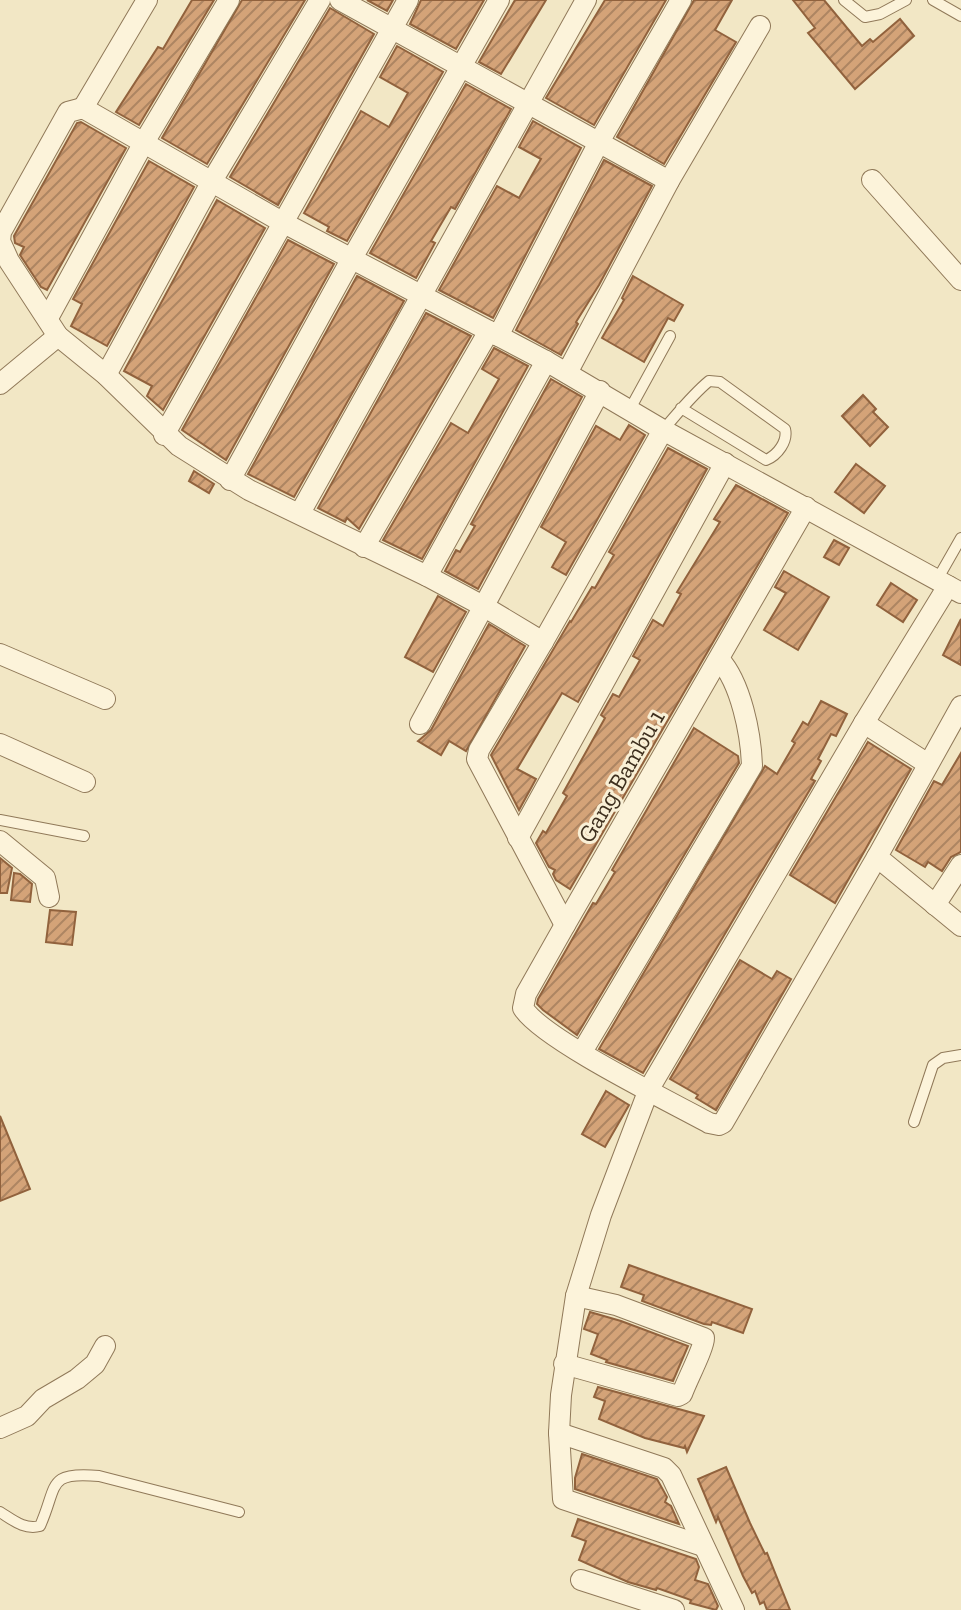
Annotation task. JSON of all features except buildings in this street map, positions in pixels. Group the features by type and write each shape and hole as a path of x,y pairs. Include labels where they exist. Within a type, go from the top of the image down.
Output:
{"street":[{"path":"147,0 83,108 68,112 1,232 0,241 9,261 53,327 106,375 164,435 230,480 427,576 543,642"},
{"path":"0,384 53,327 143,144 229,0"},
{"path":"106,375 212,181 320,0"},
{"path":"340,0 669,181"},
{"path":"164,435 408,0"},
{"path":"230,480 351,259 499,0"},
{"path":"300,513 586,0"},
{"path":"364,547 494,333 681,0"},
{"path":"567,373 669,181 760,26"},
{"path":"83,108 282,222 546,361 663,430 949,586 864,723 649,1089 601,1215 576,1296 564,1364 559,1433 564,1500 703,1546"},
{"path":"872,180 961,280"},
{"path":"427,576 546,361"},
{"path":"420,724 600,391"},
{"path":"565,925 477,759 479,750 663,430"},
{"path":"518,838 725,463"},
{"name":"Gang Bambu 1","path":"582,1052 535,1022 523,1008 526,994 806,507"},
{"path":"0,654 105,699"},
{"path":"719,659 735,682 751,745 752,766 582,1052 709,1123 723,1123 961,706"},
{"path":"864,723 928,764"},
{"path":"0,744 85,782"},
{"path":"0,841 45,878 49,897"},
{"path":"877,857 961,926"},
{"path":"935,905 961,865"},
{"path":"564,1364 678,1396 682,1394 705,1343 704,1338 657,1319 576,1296"},
{"path":"0,1428 27,1416 43,1399 77,1379 95,1364 105,1346"},
{"path":"559,1433 664,1468 671,1475 734,1610"},
{"path":"581,1580 674,1610"}],"lane":[{"path":"844,0 865,17 880,14 906,0"},
{"path":"933,0 961,16"},
{"path":"630,409 670,336"},
{"path":"663,430 681,408 709,381 720,382 785,429 787,435 778,450 766,460 681,408"},
{"path":"949,586 961,538"},
{"path":"0,820 84,836"},
{"path":"914,1122 933,1065 943,1058 961,1055"},
{"path":"0,1512 20,1525 31,1528 40,1526 56,1483 64,1476 77,1474 99,1476 239,1512"}]}
